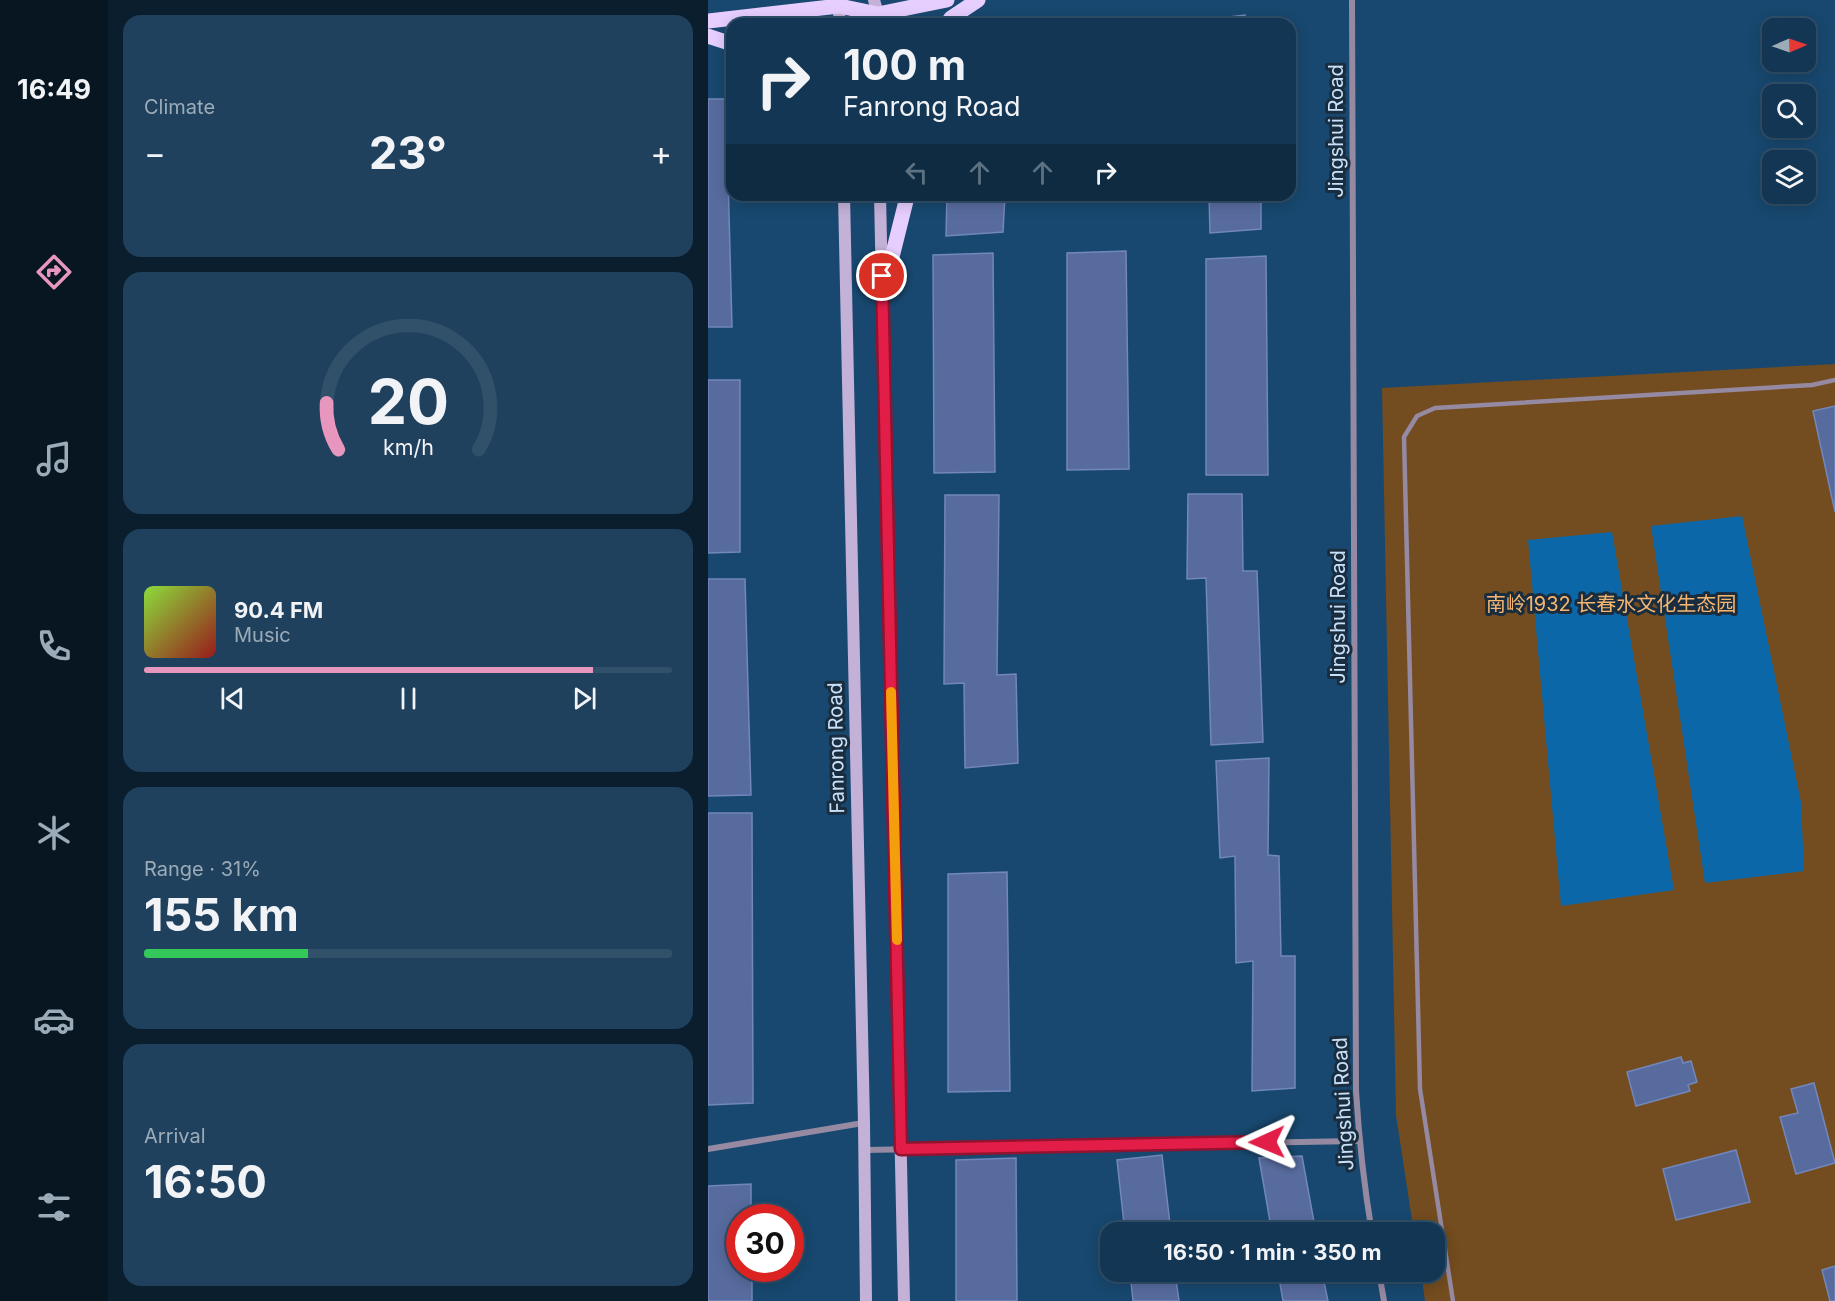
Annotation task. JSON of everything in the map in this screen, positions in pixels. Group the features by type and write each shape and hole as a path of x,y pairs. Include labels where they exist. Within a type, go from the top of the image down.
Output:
{"main road":[{"path":"730,18 839,3 876,13 947,0"},
{"path":"951,18 978,0"},
{"path":"839,3 840,18"},
{"path":"708,21 726,19"},
{"path":"708,36 726,42"},
{"name":"Fanrong Road","path":"844,201 865,1150 866,1301"},
{"path":"880,201 904,1301"},
{"path":"882,297 906,201"}],"street":[{"name":"Jingshui Road","path":"1352,0 1356,1079 1359,1141 1370,1222"},
{"path":"708,1149 864,1123"},
{"path":"865,1150 1359,1141"},
{"path":"1381,1282 1384,1301"}],"lane":[{"path":"1453,1301 1420,1089 1404,437 1417,416 1435,408 1812,386 1835,380"}],"green space":[{"name":"南岭1932 长春水文化生态园","path":"1835,364 1835,1301 1425,1301 1422,1282 1445,1282 1445,1222 1412,1222 1396,1115 1382,388"}],"water":[{"path":"1742,516 1801,802 1804,871 1705,883 1651,526"},
{"path":"1612,532 1674,890 1561,906 1528,540"}],"building":[{"path":"1245,15 1246,18 1220,18"},
{"path":"708,99 726,99 726,201 729,201 732,327 708,327"},
{"path":"947,201 1005,201 1003,232 946,236"},
{"path":"1209,201 1261,201 1261,229 1210,233"},
{"path":"1126,251 1129,469 1067,470 1067,253"},
{"path":"993,253 995,472 934,473 933,255"},
{"path":"1266,256 1268,475 1206,475 1206,259"},
{"path":"708,380 740,380 740,552 708,553"},
{"path":"1835,406 1835,512 1813,411"},
{"path":"1188,494 1242,494 1243,571 1257,571 1263,742 1211,745 1206,578 1187,579"},
{"path":"945,495 999,495 997,675 1016,674 1018,763 965,768 964,683 944,684"},
{"path":"708,579 745,579 751,795 708,796"},
{"path":"1269,758 1268,855 1279,856 1281,956 1295,956 1295,1088 1252,1091 1253,961 1236,963 1235,856 1220,858 1216,761"},
{"path":"708,813 752,813 753,1103 708,1105"},
{"path":"1007,872 1010,1091 948,1092 948,874"},
{"path":"1681,1057 1683,1063 1691,1061 1697,1082 1688,1085 1690,1091 1636,1106 1627,1072"},
{"path":"1814,1083 1835,1163 1796,1174 1780,1117 1798,1113 1791,1089"},
{"path":"1736,1150 1750,1202 1676,1220 1663,1169"},
{"path":"1162,1155 1170,1222 1124,1222 1117,1160"},
{"path":"1302,1156 1314,1222 1270,1222 1259,1158"},
{"path":"1016,1158 1017,1301 956,1301 956,1160"},
{"path":"751,1184 751,1204 726,1204 726,1282 752,1282 752,1301 708,1301 708,1186"},
{"path":"1835,1266 1835,1301 1830,1301 1822,1270"},
{"path":"1131,1282 1176,1282 1179,1301 1133,1301"},
{"path":"1280,1282 1324,1282 1328,1301 1283,1301"}],"slow traffic":[{"path":"891,692 897,940"}],"route":[{"path":"882,276 901,1149 1267,1142"}]}
